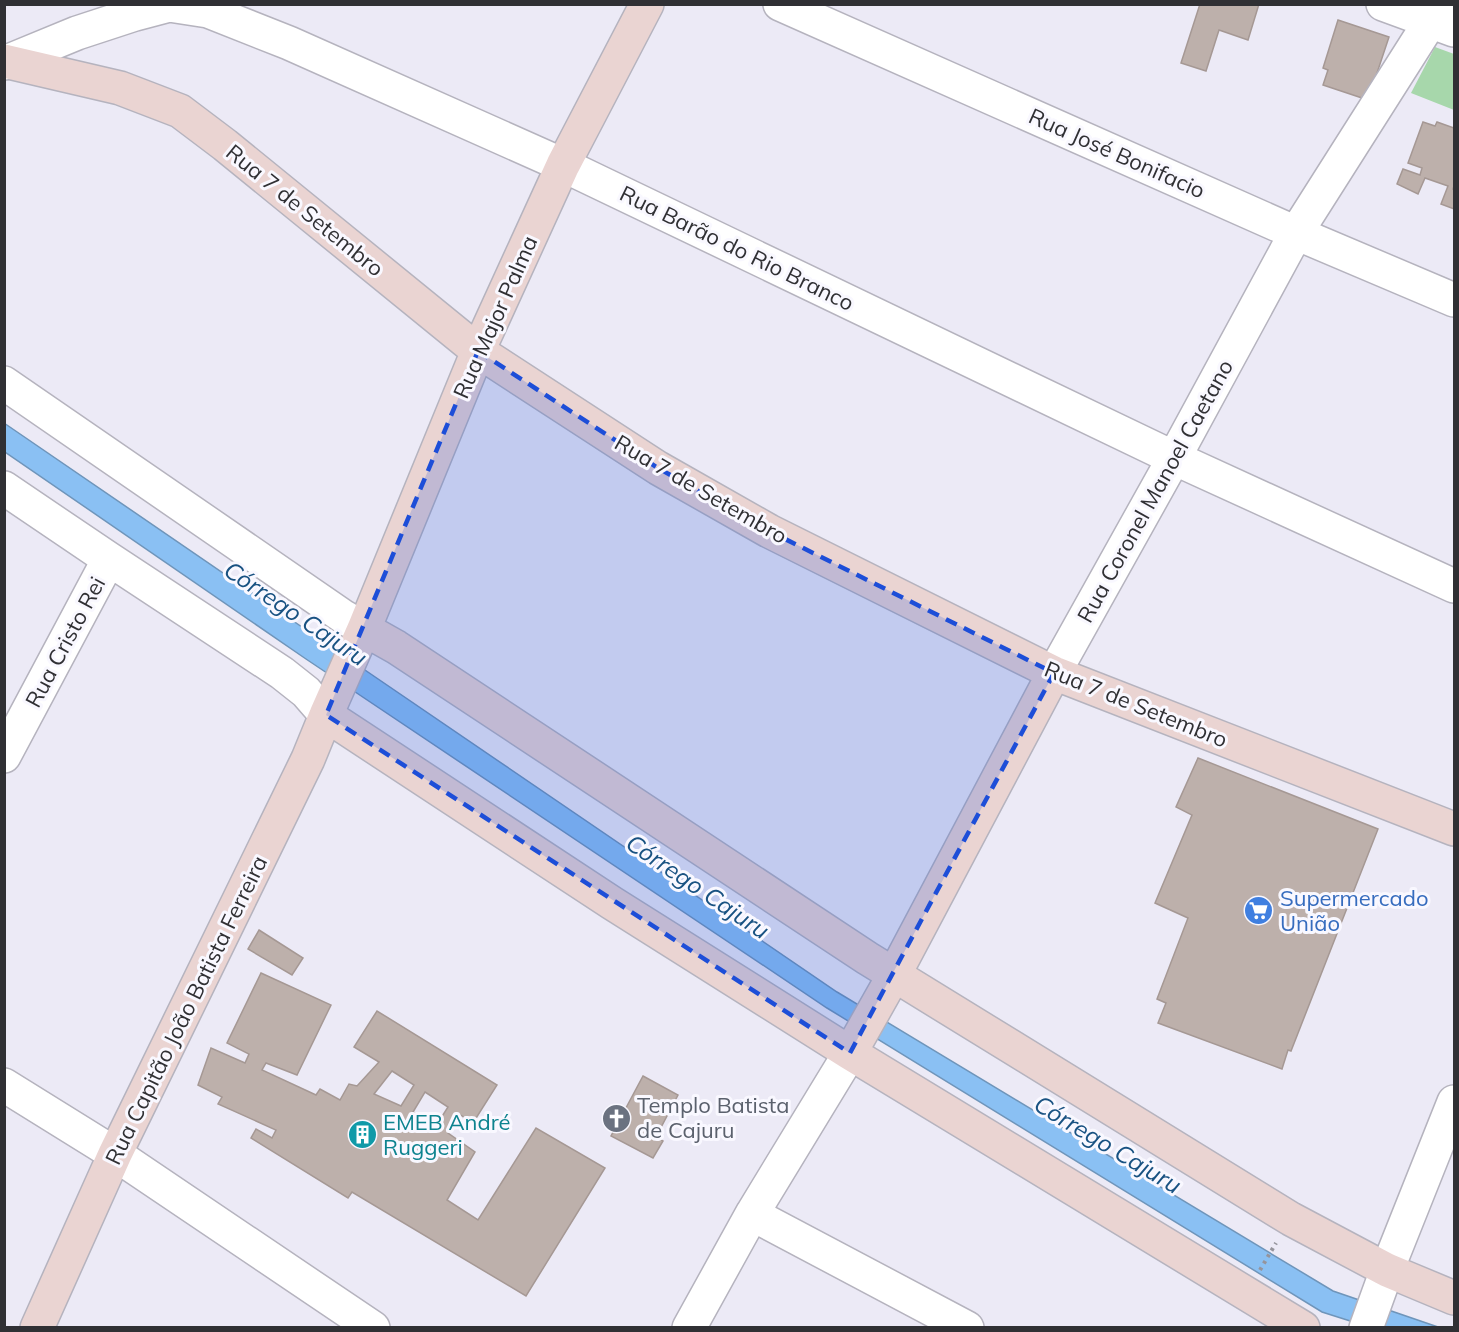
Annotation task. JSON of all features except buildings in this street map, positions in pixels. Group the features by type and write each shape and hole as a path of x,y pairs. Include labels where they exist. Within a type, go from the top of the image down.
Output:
{"main road":[{"name":"Rua Major Palma","path":"331,704 478,351 563,165 647,4"},
{"name":"Rua 7 de Setembro","path":"5,62 120,88 180,111 234,152 478,351 658,468 769,531 1054,673 1455,829"},
{"path":"362,634 396,648 890,981 1291,1219 1383,1279 1455,1298"},
{"name":"Rua Coronel Manoel Caetano","path":"854,1044 1054,673"},
{"path":"331,704 612,903 854,1044 1303,1328"},
{"name":"Rua Capitão João Batista Ferreira","path":"37,1328 116,1154 308,759 331,704"}],"street":[{"name":"Rua José Bonifacio","path":"780,4 1455,300"},
{"path":"1383,4 1442,19"},
{"name":"Rua Barão do Rio Branco","path":"5,62 77,33 169,5 208,11 290,43 563,165 1174,458 1455,586"},
{"name":"Rua Coronel Manoel Caetano","path":"1054,673 1296,232 1442,19"},
{"path":"4,383 344,617 362,634"},
{"path":"4,488 282,673 306,692 331,704"},
{"name":"Rua Cristo Rei","path":"4,756 109,559"},
{"path":"689,1328 752,1214 854,1044"},
{"path":"4,1085 116,1154 373,1328"},
{"path":"1366,1328 1383,1279 1455,1102"},
{"path":"752,1214 967,1328"}],"path":[{"path":"1246,1294 1291,1219"}],"highlighted area":[{"path":"478,351 658,468 769,531 1054,673 850,1053 326,715"}],"green space":[{"path":"1435,47 1454,54 1454,110 1411,93"}],"water":[{"path":"4,423 837,992 1333,1291 1438,1327 1369,1327 1322,1312 827,1008 306,659 5,452"}],"place":[{"name":"Supermercado União","path":"1259,911"},
{"name":"Templo Batista de Cajuru","path":"616,1118"},
{"name":"EMEB André Ruggeri","path":"362,1135"}],"water label":[{"name":"Córrego Cajuru","path":"296,613"},
{"name":"Córrego Cajuru","path":"698,886"},
{"name":"Córrego Cajuru","path":"1108,1144"}]}
